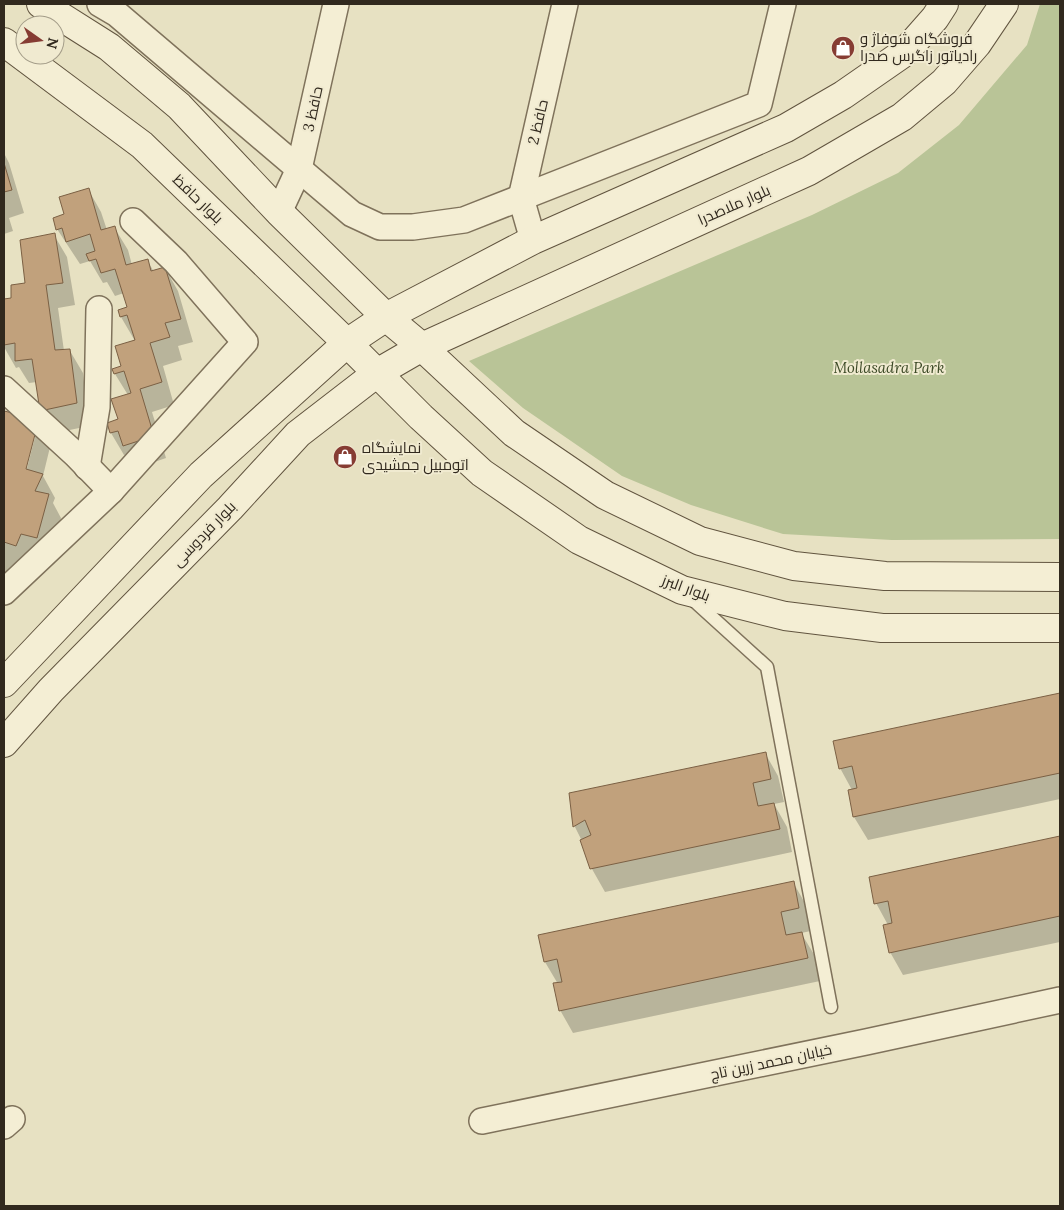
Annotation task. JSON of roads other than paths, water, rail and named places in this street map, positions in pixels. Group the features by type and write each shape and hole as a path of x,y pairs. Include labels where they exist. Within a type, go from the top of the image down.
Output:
{"main road":[{"path":"41,4 109,47 179,106 279,212 386,317 422,347 514,433 605,495 700,541 794,566 885,576 1060,577"},
{"path":"4,683 202,475 347,343 386,317 533,240 786,128 843,95 905,52 935,18 944,4"},
{"name":"بلوار ملاصدرا","path":"422,347 809,172 902,117 944,82 977,44 1004,4"},
{"name":"بلوار حافظ","path":"4,42 142,145 377,373"},
{"name":"بلوار فردوسی","path":"4,743 51,690 230,508 298,434 377,373 422,347"},
{"name":"بلوار البرز","path":"377,373 421,417 482,473 579,540 682,590 785,616 882,628 1060,628"}],"street":[{"name":"حافظ 3","path":"279,212 299,169 336,4"},
{"name":"حافظ 2","path":"533,240 521,198 565,4"},
{"path":"112,7 352,214 380,227 413,227 464,220 758,104 782,4"},
{"path":"109,47 112,7"},
{"path":"4,592 112,492 245,342 176,262 133,221"},
{"path":"88,467 97,408 99,309"},
{"path":"4,389 88,467 112,492"},
{"name":"خیابان محمد زرین تاج","path":"482,1121 1060,1000"}],"lane":[{"path":"682,590 767,668 832,1007"}],"place":[{"name":"فروشگاه شوفاژ و رادیاتور زاگرس صدرا","path":"843,48"},
{"name":"نمایشگاه اتومبیل جمشیدی","path":"345,457"}],"park label":[{"name":"Mollasadra Park","path":"889,368"}]}
